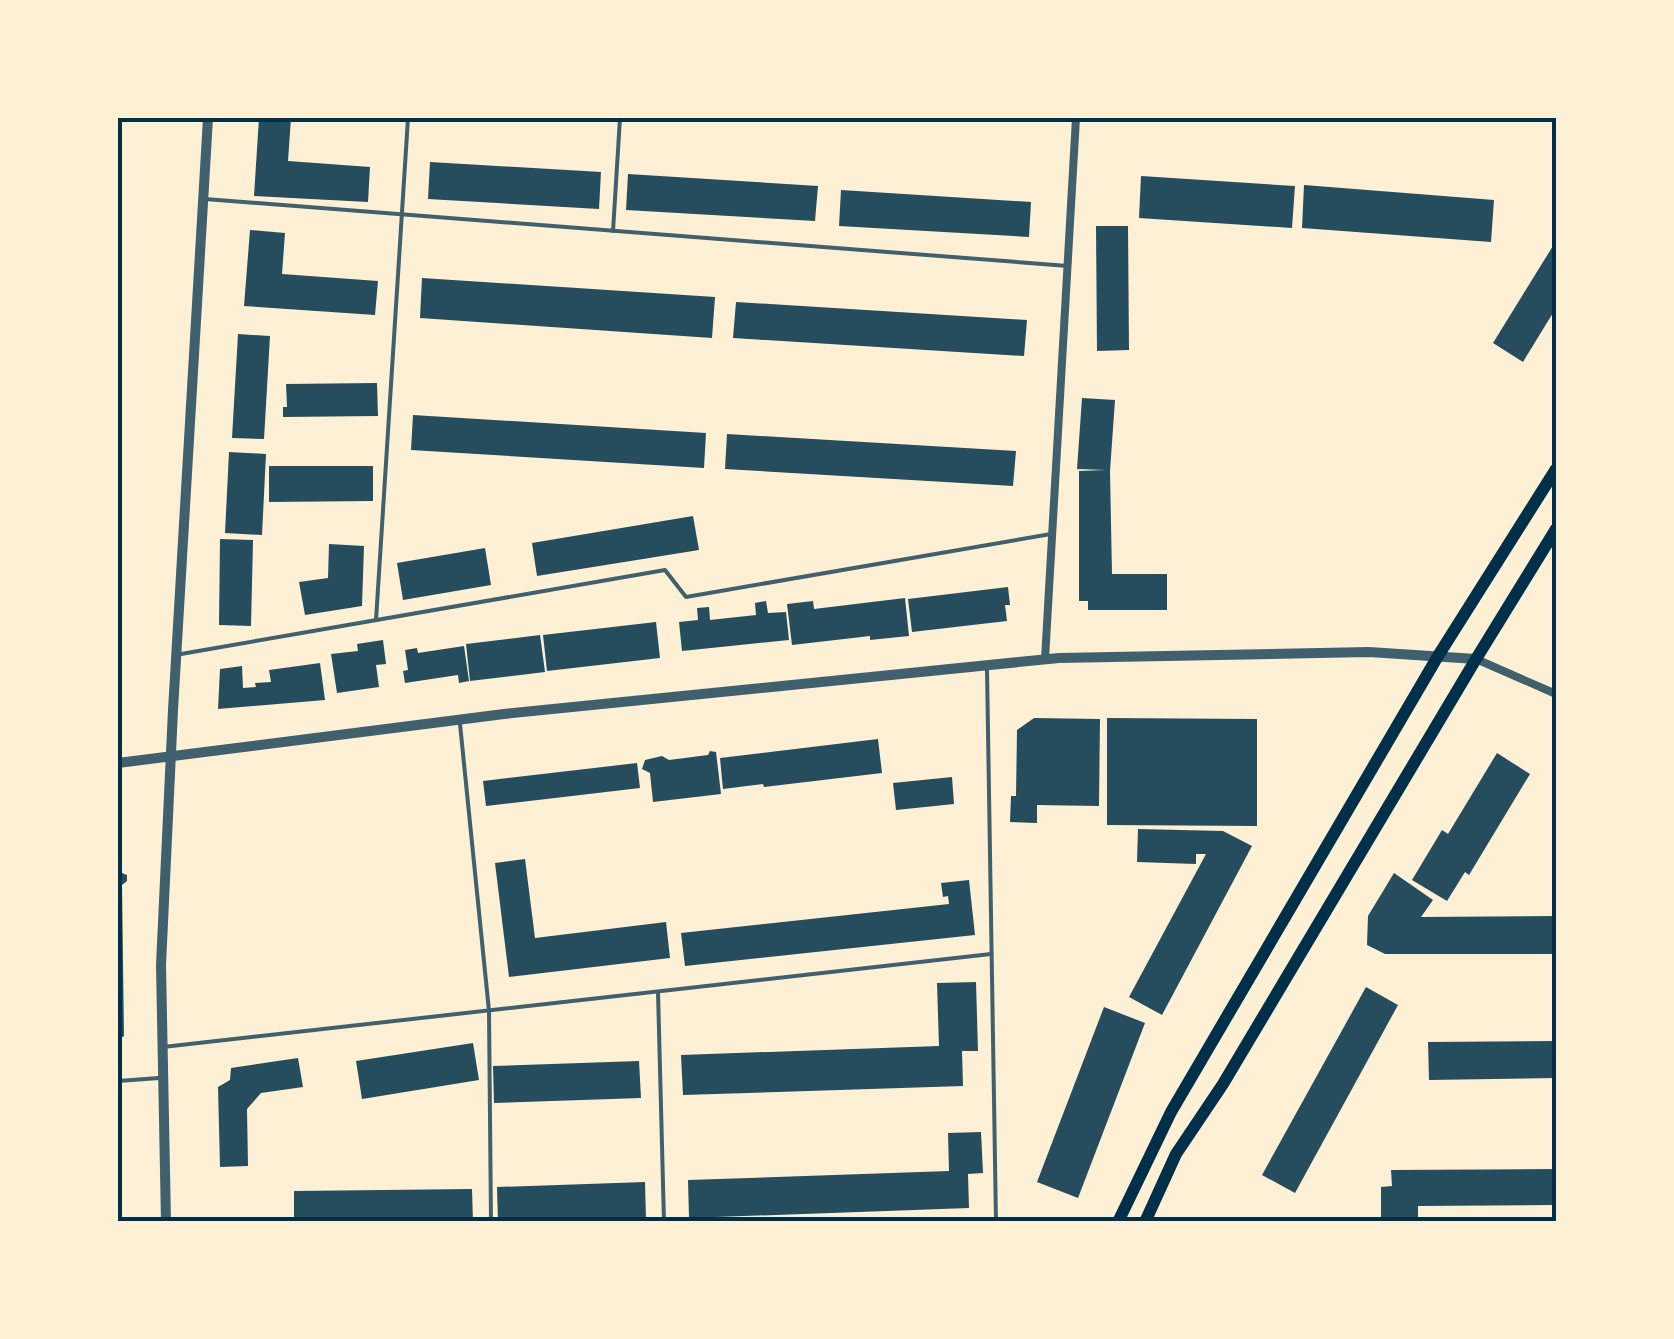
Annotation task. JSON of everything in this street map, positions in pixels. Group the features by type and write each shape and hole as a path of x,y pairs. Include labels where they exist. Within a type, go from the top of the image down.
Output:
{"main road":[{"path":"1118,1222 1171,1112 1438,656 1556,469"},
{"path":"1145,1222 1176,1154 1224,1084 1556,529"}],"street":[{"path":"166,1222 161,965 208,118"},
{"path":"1045,659 1076,118"},
{"path":"118,763 460,720 1045,659 1369,652 1438,656 1476,659 1556,694"}],"lane":[{"path":"376,620 408,118"},
{"path":"613,231 620,118"},
{"path":"203,199 1068,266"},
{"path":"176,655 665,570 686,596 1052,533"},
{"path":"987,665 996,1222"},
{"path":"460,720 489,1011 491,1222"},
{"path":"163,1047 992,954"},
{"path":"658,992 664,1222"},
{"path":"118,1081 163,1078"}],"building":[{"path":"259,118 291,118 288,161 370,167 368,202 254,196"},
{"path":"430,162 601,172 599,209 428,199"},
{"path":"628,174 818,186 815,221 626,210"},
{"path":"1141,176 1295,186 1292,228 1139,218"},
{"path":"1304,185 1494,200 1491,242 1302,228"},
{"path":"841,190 1031,202 1029,237 839,226"},
{"path":"1096,226 1128,226 1129,350 1097,351"},
{"path":"250,230 285,233 282,274 378,281 375,315 244,306"},
{"path":"1556,241 1556,308 1523,362 1493,343"},
{"path":"422,278 715,297 712,338 420,318"},
{"path":"736,302 1027,320 1024,356 733,338"},
{"path":"238,334 270,336 264,439 232,438"},
{"path":"377,383 378,416 283,417 283,407 287,407 286,384"},
{"path":"1082,398 1115,400 1110,471 1112,574 1167,574 1167,610 1088,610 1088,601 1079,601 1079,471 1106,470 1077,469"},
{"path":"413,415 706,433 704,468 411,450"},
{"path":"727,434 1016,451 1013,486 725,469"},
{"path":"229,452 266,454 262,535 225,533"},
{"path":"269,466 373,466 373,501 269,502"},
{"path":"693,516 699,550 537,576 532,543"},
{"path":"220,539 253,540 251,626 219,625"},
{"path":"329,544 364,546 362,606 305,615 299,582 328,578"},
{"path":"485,548 491,585 403,600 397,563"},
{"path":"1008,587 1007,621 912,632 908,599"},
{"path":"905,598 909,636 792,645 787,604 813,601 814,609"},
{"path":"766,601 768,613 786,612 789,640 682,651 679,622 698,620 697,608 709,607 710,620 756,615 755,603"},
{"path":"656,622 660,658 547,671 543,635"},
{"path":"540,635 545,672 470,681 466,644"},
{"path":"383,640 386,664 376,665 379,687 337,693 331,654 358,651 357,644"},
{"path":"464,646 469,681 459,683 458,675 405,683 405,650 417,648 418,653"},
{"path":"320,663 325,700 218,709 220,669 242,666 243,688 271,682 269,670"},
{"path":"1034,718 1100,719 1099,806 1037,805 1037,823 1010,822 1011,796 1016,796 1017,730"},
{"path":"1107,718 1257,719 1257,826 1107,825"},
{"path":"878,739 882,773 723,789 720,758"},
{"path":"710,751 716,752 721,794 653,802 650,773 642,769 645,760 708,755"},
{"path":"1497,753 1530,774 1469,875 1465,872 1447,901 1412,880 1442,830 1448,834"},
{"path":"637,763 640,788 486,806 483,781"},
{"path":"952,777 954,804 896,810 893,783"},
{"path":"1138,829 1223,831 1252,846 1162,1015 1129,997 1206,854 1196,854 1196,864 1137,862"},
{"path":"118,855 127,881 122,885 124,1036 118,1040"},
{"path":"525,859 535,938 666,922 670,958 509,977 495,863"},
{"path":"1394,873 1433,900 1421,917 1556,916 1556,954 1385,954 1367,945 1368,916"},
{"path":"969,880 975,935 685,966 681,933 949,904 948,896 943,897 941,883"},
{"path":"976,982 978,1051 962,1051 963,1086 683,1095 681,1055 939,1046 937,983"},
{"path":"1366,987 1398,1005 1295,1193 1262,1175"},
{"path":"1104,1007 1145,1023 1078,1198 1037,1182"},
{"path":"1556,1041 1556,1078 1429,1080 1428,1042"},
{"path":"473,1043 479,1080 362,1099 356,1061"},
{"path":"298,1058 303,1087 261,1093 247,1109 248,1166 220,1167 218,1087 230,1080 231,1068"},
{"path":"639,1061 641,1098 494,1103 493,1066"},
{"path":"981,1132 983,1173 968,1174 969,1208 689,1218 688,1180 949,1171 948,1133"},
{"path":"1556,1169 1556,1205 1418,1206 1418,1222 1381,1222 1381,1187 1392,1186 1391,1170"},
{"path":"645,1182 646,1220 498,1222 497,1187"},
{"path":"472,1189 473,1222 294,1222 294,1191"}]}
